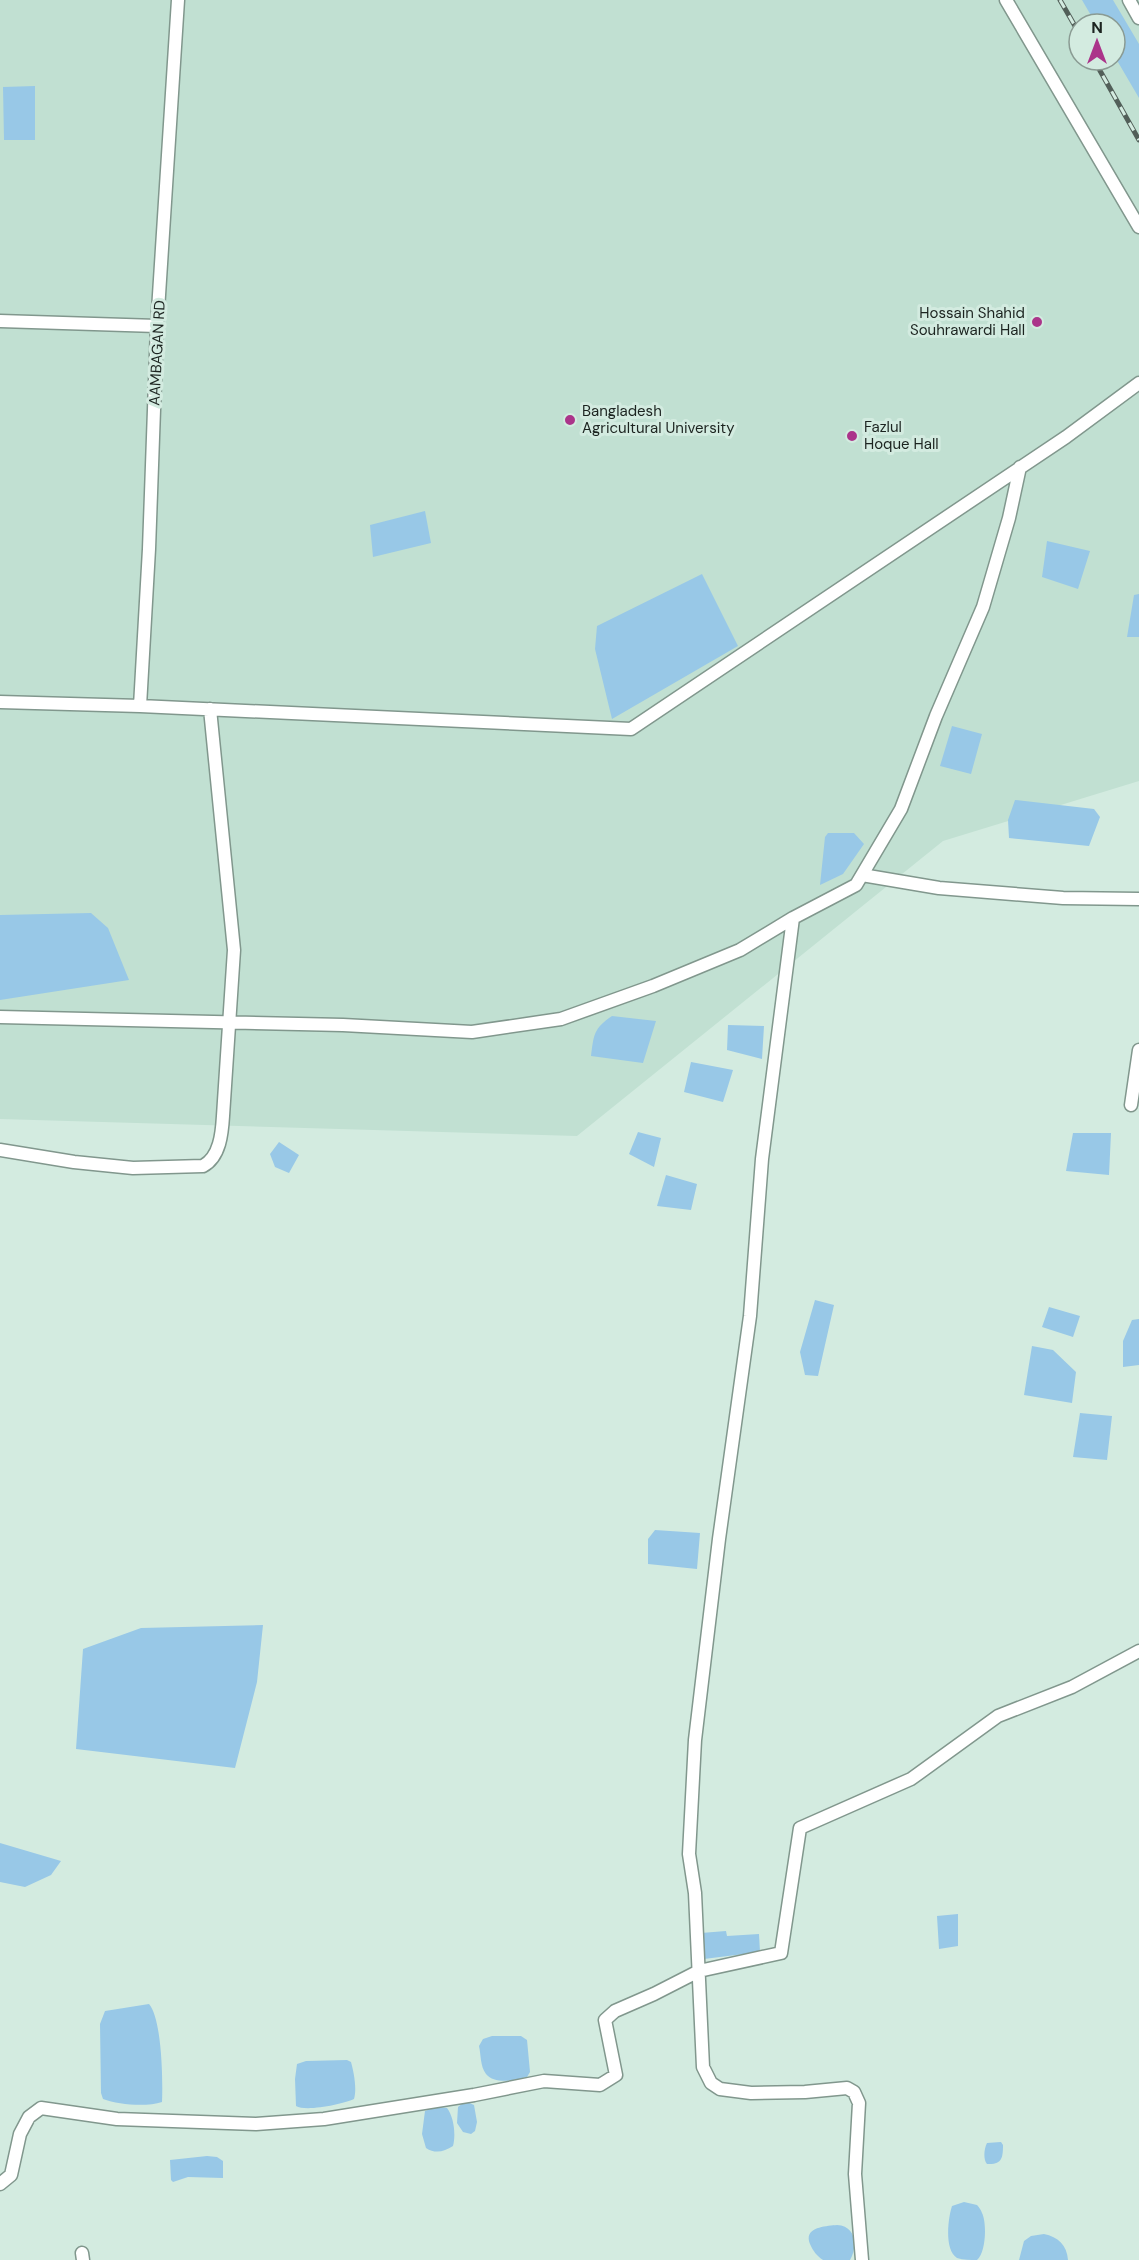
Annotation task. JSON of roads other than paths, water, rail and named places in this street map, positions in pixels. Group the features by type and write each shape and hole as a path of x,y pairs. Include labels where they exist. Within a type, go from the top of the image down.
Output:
{"street":[{"name":"AAMBAGAN RD","path":"140,706 149,549 157,326 178,0"},
{"path":"1006,0 1139,227"},
{"path":"1129,0 1139,18"},
{"path":"0,321 157,326"},
{"path":"0,702 140,706 631,729 1020,467 1139,383"},
{"path":"0,1017 343,1025 472,1032 561,1019 653,986 740,950 793,918 856,885 901,809 936,716 983,607 1009,518 1020,467"},
{"path":"0,1150 74,1162 133,1168 203,1166 210,1162 222,1132 234,950 210,709"},
{"path":"862,875 939,888 1063,898 1139,899"},
{"path":"793,918 762,1159 750,1316 719,1539 695,1740 689,1854 695,1893 703,2067 711,2083 720,2089 751,2093 805,2092 847,2088 854,2092 858,2097 859,2120 855,2174 862,2260"},
{"path":"1131,1105 1139,1050"},
{"path":"0,2184 11,2175 20,2134 28,2117 41,2108 117,2119 256,2124 324,2119 474,2095 544,2081 600,2085 616,2075 605,2020 615,2010 654,1994 699,1971 781,1953 800,1828 910,1779 998,1716 1072,1687 1139,1651"}],"water":[{"path":"1082,0 1113,0 1120,12 1089,12"},
{"path":"1127,24 1139,44 1139,98 1124,72 1127,72"},
{"path":"35,86 35,140 4,140 3,87"},
{"path":"425,511 431,543 373,557 370,525"},
{"path":"1047,541 1090,551 1078,589 1042,577"},
{"path":"702,574 738,646 612,719 595,649 597,626"},
{"path":"1139,594 1139,637 1127,637 1134,595"},
{"path":"952,726 982,734 971,774 940,766"},
{"path":"1015,800 1094,809 1100,817 1089,846 1009,838 1008,820"},
{"path":"828,833 854,833 864,844 843,874 820,885 825,837"},
{"path":"91,913 108,928 129,980 0,1000 0,915"},
{"path":"612,1016 656,1021 643,1063 591,1056 598,1029"},
{"path":"728,1025 764,1026 762,1059 727,1050"},
{"path":"691,1062 733,1070 723,1102 684,1092"},
{"path":"638,1132 661,1138 654,1167 629,1154"},
{"path":"1073,1133 1111,1133 1109,1175 1066,1171"},
{"path":"279,1142 299,1155 289,1173 275,1167 270,1154"},
{"path":"666,1175 697,1184 691,1210 657,1206"},
{"path":"815,1300 834,1305 818,1376 805,1375 800,1352"},
{"path":"1049,1307 1080,1316 1073,1337 1042,1327"},
{"path":"1139,1319 1139,1365 1123,1367 1123,1341 1132,1320"},
{"path":"1032,1346 1053,1350 1076,1372 1072,1403 1024,1395"},
{"path":"1080,1413 1112,1416 1107,1460 1073,1457"},
{"path":"655,1530 700,1533 697,1569 648,1564 648,1539"},
{"path":"263,1625 257,1682 235,1768 76,1749 83,1649 141,1628"},
{"path":"0,1843 61,1861 51,1875 25,1887 0,1882"},
{"path":"958,1914 958,1946 939,1949 937,1916"},
{"path":"726,1931 727,1936 759,1934 760,1952 704,1959 701,1933"},
{"path":"149,2004 157,2023 159,2036 162,2102 133,2105 103,2099 100,2024 105,2011"},
{"path":"492,2036 521,2036 527,2040 530,2072 527,2077 500,2081 486,2074 479,2046 483,2039"},
{"path":"347,2060 351,2062 354,2076 354,2099 316,2108 296,2106 297,2064 306,2061"},
{"path":"465,2101 474,2105 477,2122 475,2131 471,2134 463,2132 457,2123 458,2107"},
{"path":"437,2107 447,2108 453,2121 454,2137 453,2146 436,2152 426,2148 422,2134 425,2111"},
{"path":"1001,2142 1003,2150 1001,2160 987,2164 984,2154 987,2143"},
{"path":"217,2157 223,2161 223,2178 188,2177 173,2182 171,2180 170,2160"},
{"path":"964,2202 977,2205 984,2218 984,2245 977,2260 957,2258 950,2248 948,2226 952,2206"},
{"path":"843,2226 852,2233 853,2255 850,2260 823,2260 811,2247 810,2234 817,2228"},
{"path":"1044,2234 1061,2242 1068,2260 1019,2260 1024,2241 1031,2236"}],"railway":[{"path":"1060,0 1067,12"},
{"path":"1101,72 1139,140"}],"place":[{"name":"Hossain Shahid Souhrawardi Hall","path":"1037,322"},
{"name":"Bangladesh Agricultural University","path":"570,420"},
{"name":"Fazlul Hoque Hall","path":"852,436"}]}
